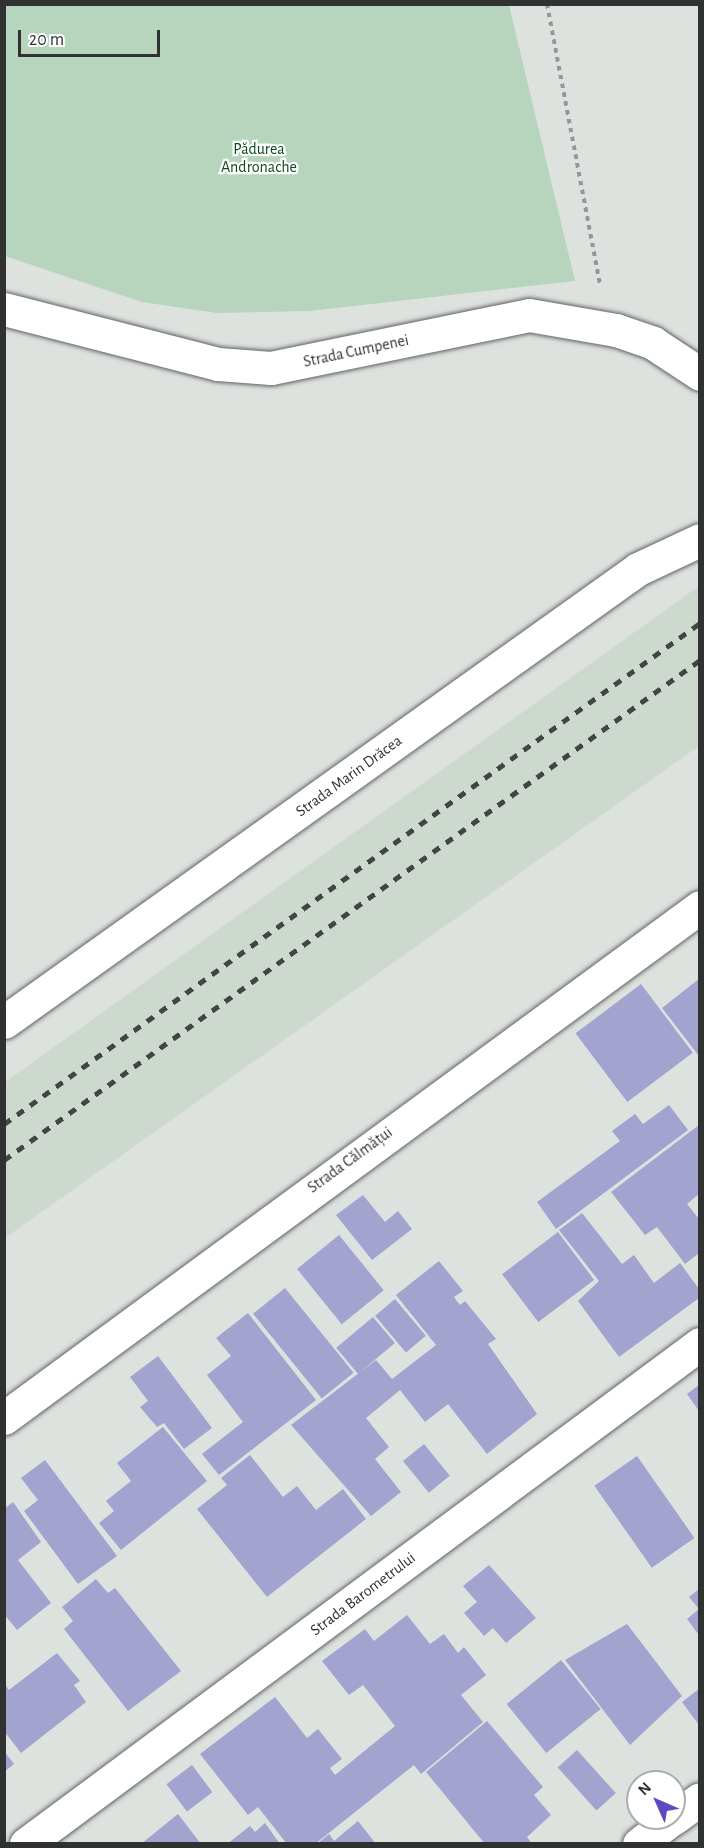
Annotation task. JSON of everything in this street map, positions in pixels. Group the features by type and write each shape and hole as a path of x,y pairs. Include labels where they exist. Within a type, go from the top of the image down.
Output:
{"street":[{"name":"Strada Cumpenei","path":"18,313 218,364 271,368 529,315 616,330 653,343 699,374"},
{"path":"4,337 18,313"},
{"name":"Strada Marin Drăcea","path":"4,1022 638,569 699,540"},
{"name":"Strada Călmățui","path":"4,1418 699,907"},
{"name":"Strada Barometrului","path":"26,1844 699,1344"},
{"path":"686,1809 699,1799"},
{"path":"639,1844 658,1830"}],"path":[{"path":"546,4 597,279 616,330"}],"shaded area":[{"path":"699,586 699,746 5,1238 5,1082"}],"green space":[{"name":"Pădurea Andronache","path":"5,5 509,5 575,281 310,311 217,313 142,302 5,256"}],"building":[{"path":"699,979 699,1056 662,1008"},
{"path":"641,984 693,1053 627,1102 576,1033"},
{"path":"669,1105 688,1130 556,1229 537,1202 620,1141 612,1131 635,1114 643,1124"},
{"path":"699,1125 699,1194 687,1204 699,1219 699,1253 685,1264 657,1227 645,1235 611,1192"},
{"path":"363,1195 385,1222 398,1211 412,1229 372,1260 336,1215"},
{"path":"582,1213 622,1264 634,1255 654,1283 680,1263 699,1289 699,1298 619,1357 578,1301 599,1281 559,1230"},
{"path":"558,1232 594,1280 538,1322 502,1274"},
{"path":"339,1235 384,1290 342,1324 297,1269"},
{"path":"439,1261 463,1291 454,1297 460,1305 465,1301 496,1339 488,1344 537,1414 487,1454 448,1404 425,1422 400,1390 366,1418 389,1447 375,1459 401,1492 371,1516 291,1425 376,1360 392,1379 436,1345 396,1295"},
{"path":"285,1288 354,1373 322,1399 253,1314"},
{"path":"395,1299 426,1336 406,1352 375,1316"},
{"path":"248,1313 316,1400 219,1475 202,1454 243,1422 207,1375 231,1356 216,1338"},
{"path":"373,1317 395,1343 358,1374 336,1348"},
{"path":"158,1356 212,1428 184,1449 164,1423 157,1427 140,1407 148,1401 130,1377"},
{"path":"699,1385 699,1411 687,1394"},
{"path":"163,1427 207,1481 121,1550 99,1523 114,1511 106,1501 131,1481 117,1463"},
{"path":"424,1444 450,1476 429,1493 403,1461"},
{"path":"250,1455 283,1497 297,1486 316,1510 343,1489 366,1519 267,1597 197,1509 227,1485 221,1478"},
{"path":"637,1456 694,1538 652,1568 594,1486"},
{"path":"45,1460 117,1556 78,1584 24,1511 38,1500 21,1478"},
{"path":"13,1502 41,1542 18,1560 51,1603 17,1630 4,1614 4,1509"},
{"path":"489,1565 536,1618 506,1643 493,1628 484,1636 464,1613 477,1602 463,1586"},
{"path":"96,1579 108,1593 115,1588 181,1671 128,1711 64,1629 73,1621 62,1607"},
{"path":"699,1589 699,1609 689,1597"},
{"path":"699,1609 699,1635 687,1619"},
{"path":"407,1615 430,1644 444,1634 458,1653 464,1647 486,1675 461,1695 483,1722 421,1774 414,1765 315,1844 287,1844 258,1807 248,1815 200,1754 275,1697 307,1738 318,1729 342,1759 330,1768 335,1775 395,1726 363,1685 349,1695 322,1661 365,1629 374,1641"},
{"path":"627,1624 682,1696 630,1745 565,1660"},
{"path":"57,1653 80,1681 74,1685 86,1702 21,1753 4,1731 4,1683 9,1690"},
{"path":"561,1660 601,1709 546,1753 507,1704"},
{"path":"699,1689 699,1725 682,1702"},
{"path":"487,1721 543,1787 534,1795 551,1815 527,1837 532,1844 485,1844 426,1772"},
{"path":"577,1750 616,1793 596,1810 558,1767"},
{"path":"4,1751 14,1764 4,1772"},
{"path":"192,1765 212,1792 187,1811 166,1784"},
{"path":"178,1814 201,1844 141,1844"},
{"path":"358,1821 376,1844 317,1844 329,1834 334,1841"},
{"path":"265,1823 280,1844 227,1844 250,1826 255,1832"}],"railway":[{"path":"4,1124 700,623"},
{"path":"4,1160 700,660"}]}
